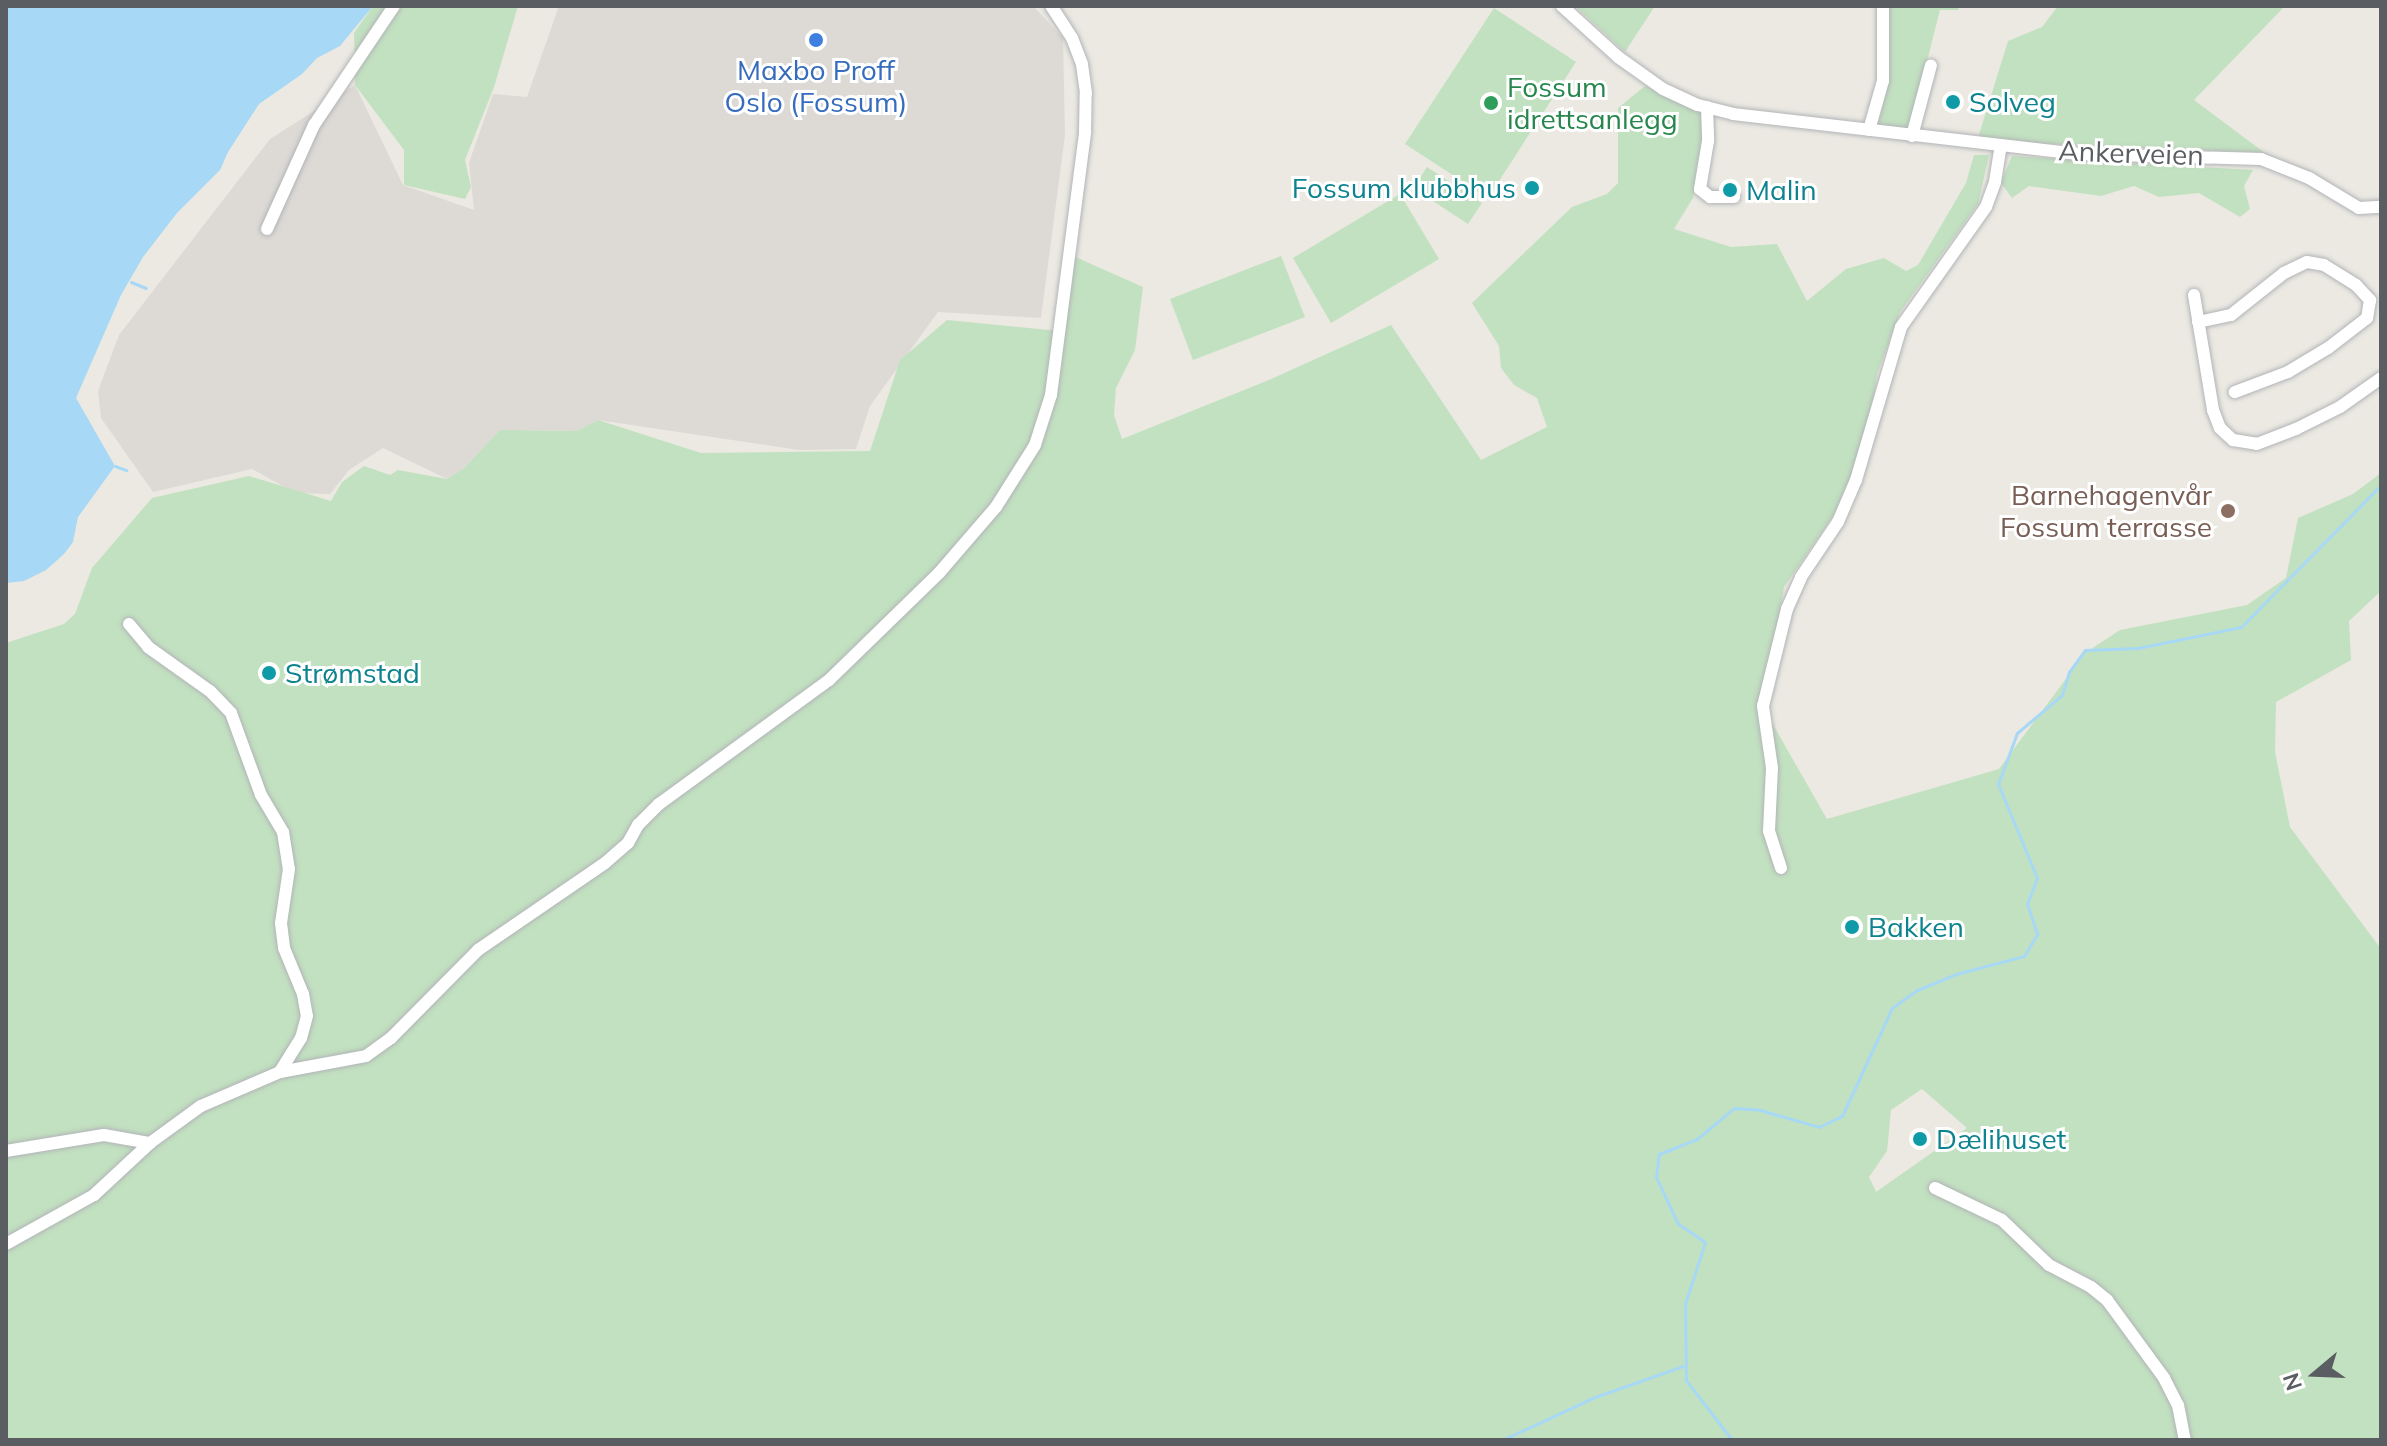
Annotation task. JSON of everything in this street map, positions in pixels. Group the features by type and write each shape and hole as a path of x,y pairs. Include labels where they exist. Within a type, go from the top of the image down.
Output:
{"street":[{"path":"267,229 314,125 394,6"},
{"path":"6,1244 94,1195 150,1143 201,1106 280,1072 366,1056 391,1038 478,950 605,863 628,843 638,825 659,804 829,680 929,583 996,507 1035,445 1051,395 1085,132 1086,93 1082,64 1072,38 1051,6"},
{"name":"Ankerveien","path":"1562,6 1640,75 1668,92 1707,107 1912,136 2081,154 2261,159 2309,178 2359,208 2381,207"},
{"path":"1869,130 1883,81 1883,6"},
{"path":"1912,136 1931,65"},
{"path":"1707,107 1708,141 1700,189 1710,197 1734,197"},
{"path":"1781,868 1770,841 1772,768 1763,706 1783,623 1801,577 1832,533 1859,472 1897,336 1919,297 1986,207 1995,182 2001,145"},
{"path":"2198,322 2231,315 2284,273 2307,262 2331,269 2356,285 2370,300 2367,318 2328,348 2288,372 2235,392"},
{"path":"2194,295 2215,417 2225,434 2242,443 2263,442 2312,422 2381,378"},
{"path":"129,624 148,647 210,691 231,713 261,795 283,832 289,869 281,904 284,948 303,994 307,1016 301,1038 280,1072"},
{"path":"6,1151 104,1135 150,1143"},
{"path":"1935,1188 2002,1220 2049,1265 2091,1287 2107,1300 2164,1378 2178,1405 2185,1440"}],"shaded area":[{"path":"559,6 1033,6 1063,38 1065,135 1041,318 938,312 870,406 856,449 799,450 598,420 577,431 500,430 463,469 447,479 383,448 349,470 330,494 295,493 252,469 153,492 101,418 98,391 119,335 270,139 355,85 403,185 474,210 469,163 493,94 527,97"}],"green space":[{"path":"373,6 518,6 494,87 465,160 471,187 465,199 404,185 404,150 355,85 354,33"},
{"path":"1575,6 1655,6 1625,52"},
{"path":"1888,6 1960,6 1958,10 1940,10 1909,132 1878,125 1888,83"},
{"path":"2058,6 2285,6 2194,100 2265,153 1977,141 2008,41 2042,27"},
{"name":"Fossum idrettsanlegg","path":"1494,8 1576,62 1488,198 1405,144"},
{"path":"1645,86 1704,114 1705,145 1693,198 1674,229 1731,247 1777,244 1807,301 1846,269 1884,258 1906,271 1918,265 1966,183 1974,155 1989,155 1978,204 1900,312 1877,374 1869,436 1851,490 1784,587 1764,709 1827,819 1999,769 2085,653 2120,630 2247,605 2286,578 2298,518 2353,494 2381,473 2381,591 2349,621 2351,660 2276,702 2275,752 2290,827 2381,949 2381,1440 6,1440 6,643 64,624 75,614 92,568 152,498 249,476 331,501 342,482 364,466 390,475 398,470 447,479 463,469 500,430 577,431 598,420 701,453 870,451 900,360 947,320 1059,331 1071,255 1143,287 1135,350 1116,388 1114,415 1122,439 1269,380 1391,325 1481,460 1547,427 1537,398 1514,385 1501,368 1499,346 1472,303 1572,207 1607,194 1618,183 1618,108","holes":["1922,1089 1967,1128 1876,1192 1869,1177 1887,1151 1891,1110"]},
{"path":"2012,156 2253,170 2244,186 2250,209 2240,217 2199,193 2159,197 2134,186 2101,196 2029,186 2012,198 2001,183"},
{"path":"1427,167 1482,203 1468,224 1413,188"},
{"path":"1400,194 1439,259 1331,323 1293,258"},
{"path":"1281,256 1305,317 1193,360 1170,299"}],"water":[{"path":"6,6 373,6 340,46 317,58 302,74 259,104 220,170 177,213 143,257 121,295 76,398 115,466 78,517 73,542 64,554 46,570 24,581 6,583"}],"waterway":[{"path":"131,282 146,288"},
{"path":"115,466 126,470"},
{"path":"1732,1440 1686,1380 1685,1304 1705,1242 1678,1224 1656,1177 1659,1154 1697,1139 1734,1108 1760,1110 1819,1127 1842,1116 1892,1008 1917,990 1956,974 2024,956 2037,934 2027,904 2037,878 1998,784 2017,733 2062,695 2069,672 2085,650 2138,648 2241,627 2381,485"},
{"path":"1502,1440 1595,1397 1683,1366"}],"place":[{"name":"Maxbo Proff Oslo (Fossum)","path":"816,40"},
{"name":"Solveg","path":"1953,102"},
{"name":"Fossum idrettsanlegg","path":"1491,103"},
{"name":"Fossum klubbhus","path":"1532,188"},
{"name":"Malin","path":"1730,190"},
{"name":"Barnehagenvår Fossum terrasse","path":"2228,511"},
{"name":"Strømstad","path":"269,673"},
{"name":"Bakken","path":"1852,927"},
{"name":"Dælihuset","path":"1920,1139"}]}
